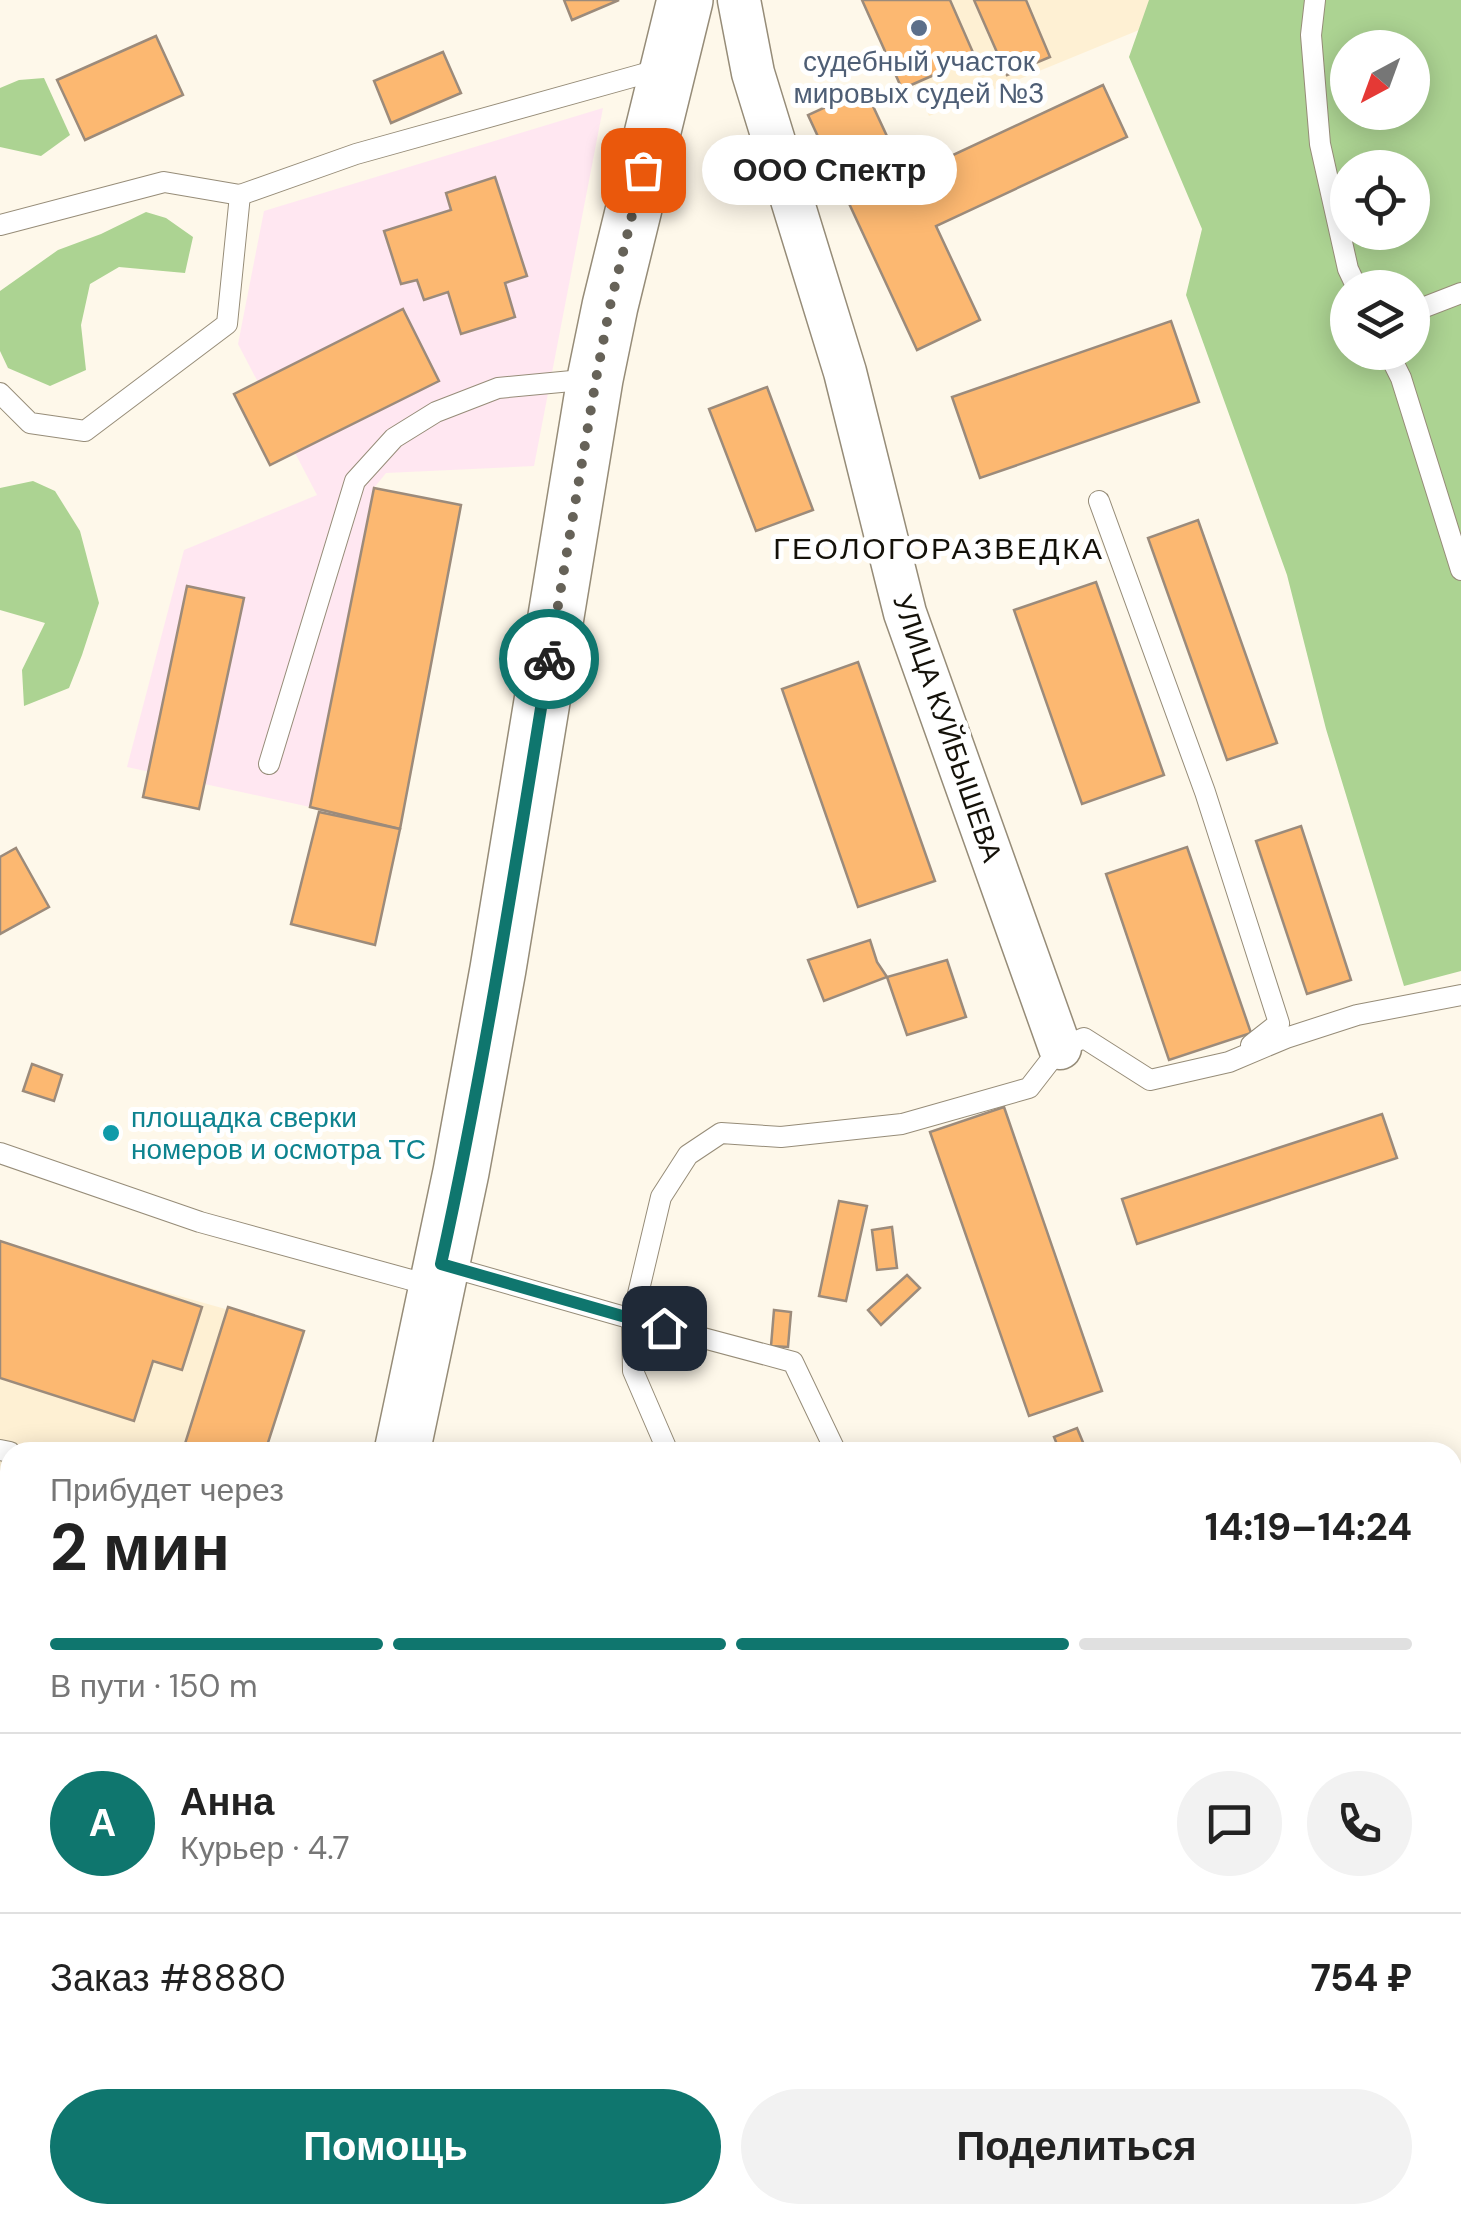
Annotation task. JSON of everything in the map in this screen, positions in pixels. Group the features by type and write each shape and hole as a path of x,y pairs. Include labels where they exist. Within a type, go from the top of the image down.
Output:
{"main road":[{"path":"404,1442 461,1172 498,969 610,306 685,0"}],"street":[{"name":"УЛИЦА КУЙБЫШЕВА","path":"739,0 753,73 845,372 906,612 1060,1048"}],"lane":[{"path":"1314,0 1312,35 1320,144 1348,270"},
{"path":"0,225 164,182 240,195 356,154 668,67"},
{"path":"0,393 30,423 85,431 228,324 240,195"},
{"path":"1430,305 1461,293"},
{"path":"1397,370 1461,570"},
{"path":"269,764 355,481 394,438 436,412 498,388 596,379"},
{"path":"1099,501 1206,792 1279,1023 1229,1062"},
{"path":"664,1442 633,1371 632,1319 661,1197 688,1155 721,1133 781,1137 902,1124 1029,1088 1060,1048 1084,1038 1150,1080 1229,1062 1357,1015 1461,995"},
{"path":"0,1153 200,1222 632,1319 793,1362 831,1442"}],"shaded area":[{"path":"875,0 1153,0 1161,21 929,116"},
{"path":"603,108 534,466 386,473 374,488 310,807 127,767 184,550 317,495 238,344 264,211"},
{"path":"0,1246 304,1331 258,1442 0,1442"}],"green space":[{"path":"1149,0 1461,0 1461,971 1404,986 1326,729 1287,575 1186,295 1202,229 1129,57"},
{"path":"44,78 70,135 41,156 0,147 0,88 19,80"},
{"path":"146,212 166,218 193,237 185,273 119,267 90,284 81,325 86,370 50,386 8,368 0,351 0,291 58,250"},
{"path":"33,481 55,491 80,531 99,603 69,688 24,706 22,670 45,623 0,610 0,488"}],"building":[{"path":"564,0 619,0 572,20"},
{"name":"судебный участок мировых судей №3","path":"862,0 950,0 975,57 902,89"},
{"path":"974,0 1026,0 1050,57 1007,75"},
{"path":"156,36 183,95 85,140 57,80"},
{"path":"443,52 461,93 391,123 374,81"},
{"path":"1103,85 1127,137 936,226 980,320 917,350 808,115 865,89 906,177"},
{"path":"495,177 527,276 505,283 515,317 461,334 448,292 424,300 417,280 401,284 384,231 451,210 446,193"},
{"path":"403,309 439,381 270,465 234,394"},
{"path":"1171,321 1199,402 980,478 952,397"},
{"path":"767,387 813,510 756,531 709,409"},
{"path":"374,488 461,505 400,829 310,807"},
{"path":"1198,520 1277,743 1227,760 1148,538"},
{"path":"1096,582 1164,775 1082,804 1014,610"},
{"path":"187,586 244,598 199,809 143,797"},
{"path":"858,662 935,881 858,907 782,689"},
{"path":"319,812 400,829 375,945 291,924"},
{"path":"1301,826 1351,980 1307,994 1256,841"},
{"path":"1187,847 1251,1033 1169,1060 1106,874"},
{"path":"16,848 49,907 0,934 0,857"},
{"path":"870,940 887,977 824,1001 808,960"},
{"path":"947,960 966,1017 907,1035 887,977"},
{"path":"32,1064 62,1075 54,1101 23,1091"},
{"path":"1004,1107 1102,1391 1029,1416 930,1132"},
{"path":"1382,1114 1397,1158 1137,1244 1122,1199"},
{"path":"839,1201 867,1206 846,1301 819,1296"},
{"path":"892,1227 897,1268 877,1270 872,1230"},
{"path":"0,1241 202,1307 182,1370 153,1361 134,1421 0,1378"},
{"path":"907,1275 920,1288 881,1325 868,1310"},
{"path":"228,1307 304,1331 268,1442 186,1442"},
{"path":"774,1310 791,1312 788,1347 771,1346"},
{"path":"1077,1428 1083,1442 1056,1442 1054,1437"}],"way so far":[{"path":"549,659 610,306 643,170"}],"place":[{"name":"судебный участок мировых судей №3","path":"919,28"},
{"name":"ООО Спектр","path":"643,170"},
{"name":"площадка сверки номеров и осмотра ТС","path":"111,1133"}],"district":[{"name":"ГЕОЛОГОРАЗВЕДКА","path":"939,549"}],"route":[{"path":"549,659 498,969 441,1264 664,1328"}]}
